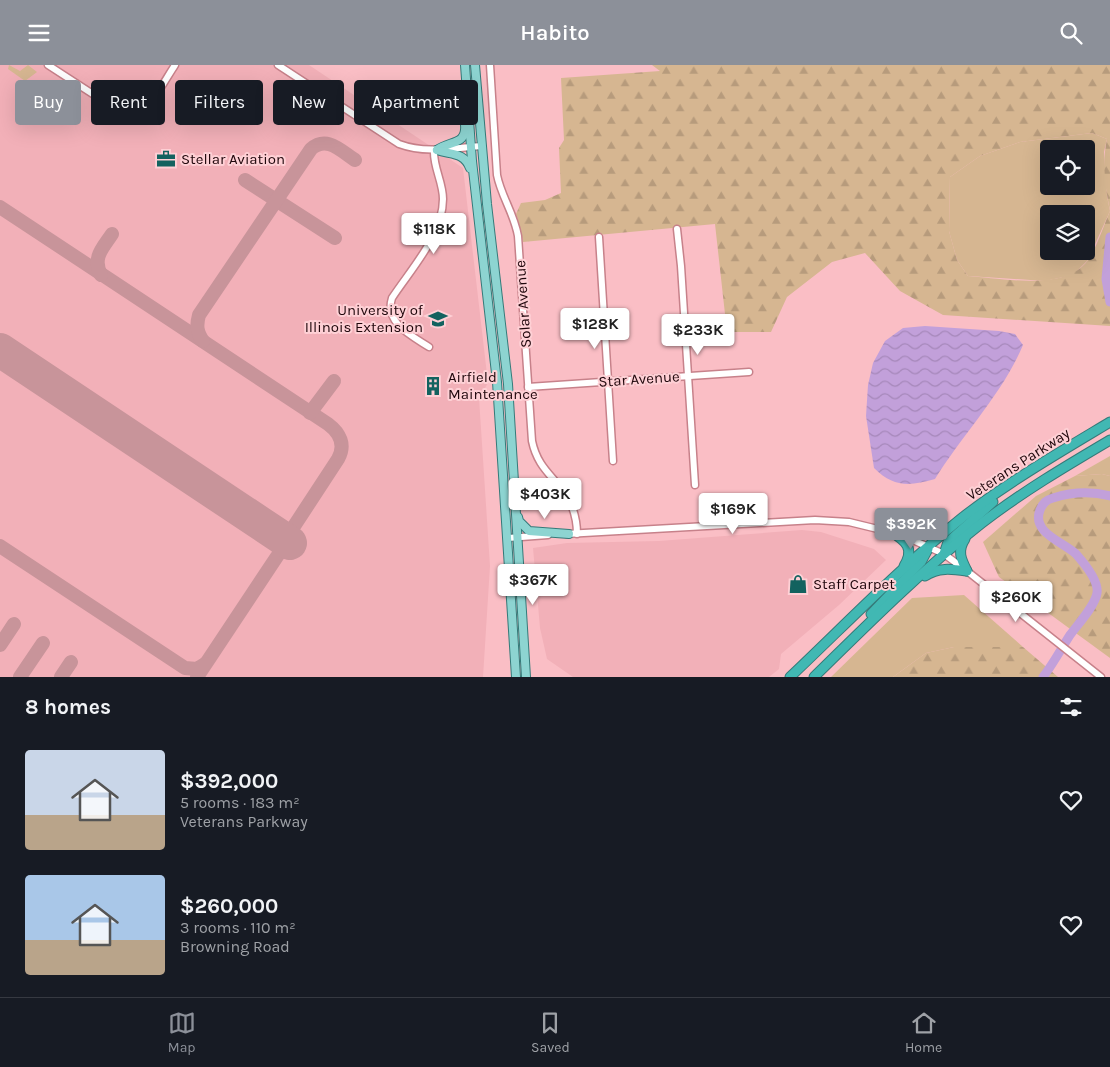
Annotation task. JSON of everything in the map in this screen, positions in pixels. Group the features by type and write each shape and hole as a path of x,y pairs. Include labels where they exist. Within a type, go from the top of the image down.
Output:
{"highway":[{"name":"Veterans Parkway","path":"790,677 928,546 990,498 1048,458 1110,422"},
{"name":"Veterans Parkway","path":"814,677 887,606 966,535 1024,493 1110,440"},
{"path":"944,554 948,542 958,532 1048,458"},
{"path":"901,535 918,536 937,532 979,500 990,498"},
{"path":"890,531 905,541 908,548 908,558 902,569"},
{"path":"966,535 960,551 961,559 968,571"},
{"path":"851,641 870,615 921,561 928,550 928,546"},
{"path":"887,606 896,603 930,572 947,569 968,571"}],"main road":[{"path":"436,150 456,142 465,133 462,81 465,65"},
{"path":"465,65 474,177 497,382 516,677"},
{"path":"475,65 507,374 526,677"},
{"path":"436,150 464,157 468,161 474,177"},
{"path":"516,513 519,521 529,531 569,534"}],"street":[{"path":"48,65 122,113 131,116 140,114 146,108 174,65"},
{"path":"278,65 395,142 413,149 436,150 482,146"},
{"name":"Solar Avenue","path":"490,65 497,175 500,187 513,215 518,236 532,441 543,469 569,501 577,523 577,533"},
{"path":"429,347 397,324 392,317 390,305 392,298 428,244 440,222 443,197 442,186 434,161 436,150"},
{"path":"677,229 682,275 695,485"},
{"path":"599,237 613,461"},
{"name":"Star Avenue","path":"528,387 749,372"},
{"path":"507,537 815,520 849,523 890,531 944,554 1101,677"}],"shaded area":[{"path":"0,65 309,65 331,80 273,80 273,125 344,125 344,88 354,95 354,125 399,125 463,168 488,383 479,398 490,566 483,677 0,677"},
{"path":"802,530 821,532 874,549 886,560 839,605 781,654 779,669 769,677 573,677 547,659 540,628 533,548 567,543 659,541"}],"green space":[{"path":"9,65 20,71 28,65 37,72 24,80 8,69"},
{"path":"652,65 1110,65 1110,210 1105,175 1107,139 1092,133 1020,142 980,156 950,177 949,231 957,260 968,276 1032,281 1049,280 1078,270 1088,260 1095,260 1095,247 1110,211 1110,326 943,315 900,291 865,253 832,262 787,297 771,332 727,332 715,224 523,242 516,214 521,203 545,200 561,193 559,148 564,140 561,78 660,71"},
{"path":"1092,133 1107,139 1104,152 1110,211 1095,244 1095,205 1040,205 1040,260 1088,260 1073,275 1045,281 968,276 957,260 949,231 950,177 980,156 1020,142"},
{"path":"1110,456 1110,476 1102,474 1075,476"},
{"path":"1102,474 1110,476 1110,658 999,577 983,542 1036,496 1075,476"},
{"path":"964,595 1023,647 954,647 926,653 893,677 831,677 912,598"},
{"path":"954,647 1023,647 1058,677 893,677 926,653"}],"water":[{"path":"925,326 999,331 1015,334 1023,345 1015,363 994,397 935,479 903,484 888,479 874,468 866,416 868,385 873,363 885,341 903,328"}],"waterway":[{"path":"1110,237 1106,279 1110,302"},
{"path":"1043,677 1070,635 1090,609 1096,598 1097,588 1090,572 1076,554 1044,531 1038,518 1040,510 1048,500 1067,494 1089,493 1110,496"}],"taxiway":[{"path":"203,341 198,329 199,315 311,149 317,145 328,144 355,160"},
{"path":"245,180 335,238"},
{"path":"0,207 328,424 339,435 342,449 338,459 285,540 278,555 197,677"},
{"path":"101,275 98,258 102,248 112,234"},
{"path":"310,413 334,381"},
{"path":"0,546 185,668 197,669 205,664"},
{"path":"0,645 14,624"},
{"path":"20,677 43,643"},
{"path":"61,677 71,662"}],"runway":[{"path":"0,350 290,543"}],"place":[{"name":"Stellar Aviation","path":"166,159"},
{"name":"University of Illinois Extension","path":"438,319"},
{"name":"Airfield Maintenance","path":"433,386"},
{"name":"Staff Carpet","path":"798,584"}]}
